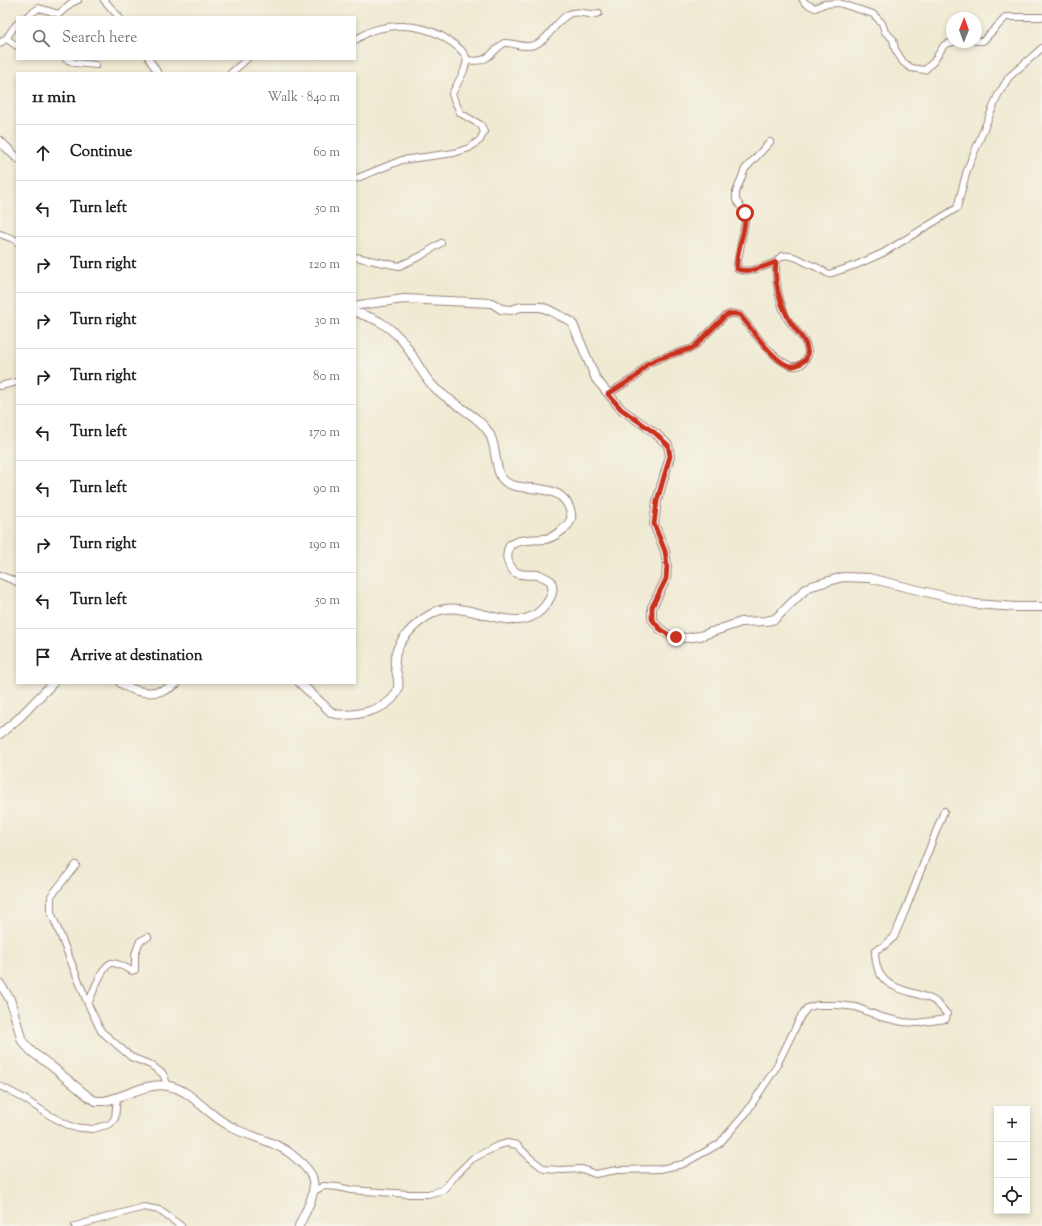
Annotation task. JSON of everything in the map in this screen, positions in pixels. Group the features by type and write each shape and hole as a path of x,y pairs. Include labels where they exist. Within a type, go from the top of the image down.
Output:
{"main road":[{"path":"0,142 16,157"},
{"path":"356,306 404,299 492,304 501,309 511,310 521,307 541,307 572,322 596,379 621,409 655,433 668,445 670,456 657,501 654,524 665,551 667,565 666,579 652,607 652,619 659,628 667,634 687,638 700,636 741,622 775,620 808,587 843,578 869,578 975,604 1016,607 1042,606"},
{"path":"301,684 332,713 338,715 368,712 387,702 397,693 399,679 394,659 398,646 416,626 434,612 453,609 516,621 536,614 545,606 550,598 553,588 551,581 539,575 518,574 508,562 507,551 510,546 521,541 548,539 563,530 571,521 571,511 565,500 558,494 539,488 514,486 506,483 501,476 493,441 484,425 435,388 423,373 409,349 400,338 379,321 361,315 356,312"},
{"path":"0,734 19,718 52,684"},
{"path":"123,684 139,691 147,692 160,692 174,684"},
{"path":"0,984 10,999 22,1041 32,1052 90,1098 100,1102 154,1086 174,1087 193,1098 215,1117 236,1129 271,1142 286,1150 309,1172 312,1181 313,1192 299,1226"}],"street":[{"path":"27,16 39,8 59,14 71,3 78,0"},
{"path":"104,0 117,16"},
{"path":"802,0 815,8 824,4 839,3 874,14 882,23 885,32 893,39 895,50 902,62 911,68 925,70 934,61 944,44 946,44"},
{"path":"467,60 485,60 504,43 527,46 538,43 545,39 559,22 569,13 595,15 599,13"},
{"path":"982,41 1006,17 1042,17"},
{"path":"0,43 7,39 11,30 16,25"},
{"path":"356,39 373,30 397,26 417,27 439,34 460,48 467,60 464,71 452,94 454,102 459,108 460,113 481,125 484,132 480,140 469,148 454,153 402,160 356,179"},
{"path":"7,39 16,45"},
{"path":"770,142 745,169 736,192 736,200 745,213 746,222 739,250 737,269 746,270 757,268 776,262 779,258 784,256 802,259 807,264 818,267 829,274 856,265 883,253 957,208 967,170 998,95 1009,77 1042,48"},
{"path":"68,60 75,63 96,65"},
{"path":"150,60 157,72"},
{"path":"232,72 247,60"},
{"path":"0,234 16,240"},
{"path":"356,257 398,266 421,256 441,244"},
{"path":"608,394 637,376 647,364 660,358 693,348 725,316 735,313 740,315 766,347 781,362 793,366 803,362 806,359 808,351 806,344 792,325 782,304 776,277 776,262"},
{"path":"0,386 16,382"},
{"path":"0,575 16,582"},
{"path":"313,1192 323,1186 351,1190 428,1194 443,1190 472,1159 497,1146 507,1143 517,1146 544,1169 582,1169 595,1174 617,1170 660,1169 683,1164 719,1144 746,1113 775,1069 801,1016 807,1008 817,1005 856,1007 881,1017 903,1022 917,1023 946,1019 947,1014 932,1000 889,985 879,973 875,961 875,950 884,946 894,937 944,811"},
{"path":"76,865 51,896 51,912 88,1004 101,1031 131,1057 151,1065 163,1074 168,1086"},
{"path":"88,1004 104,967 111,963 116,963 132,971 135,970 135,954 140,941 148,937"},
{"path":"0,1086 23,1098 72,1128 93,1129 110,1124 115,1118 117,1098"},
{"path":"75,1226 144,1208 159,1210 181,1226"}],"route":[{"path":"676,637 667,634 659,628 652,619 652,607 666,579 667,565 665,551 654,524 657,501 670,456 668,445 655,433 621,409 608,394 637,376 647,364 660,358 693,348 725,316 729,314 735,313 740,315 766,347 781,362 793,366 798,365 806,359 808,351 806,344 792,325 782,304 776,277 776,262 746,270 737,269 739,250 746,222 745,213"}]}
